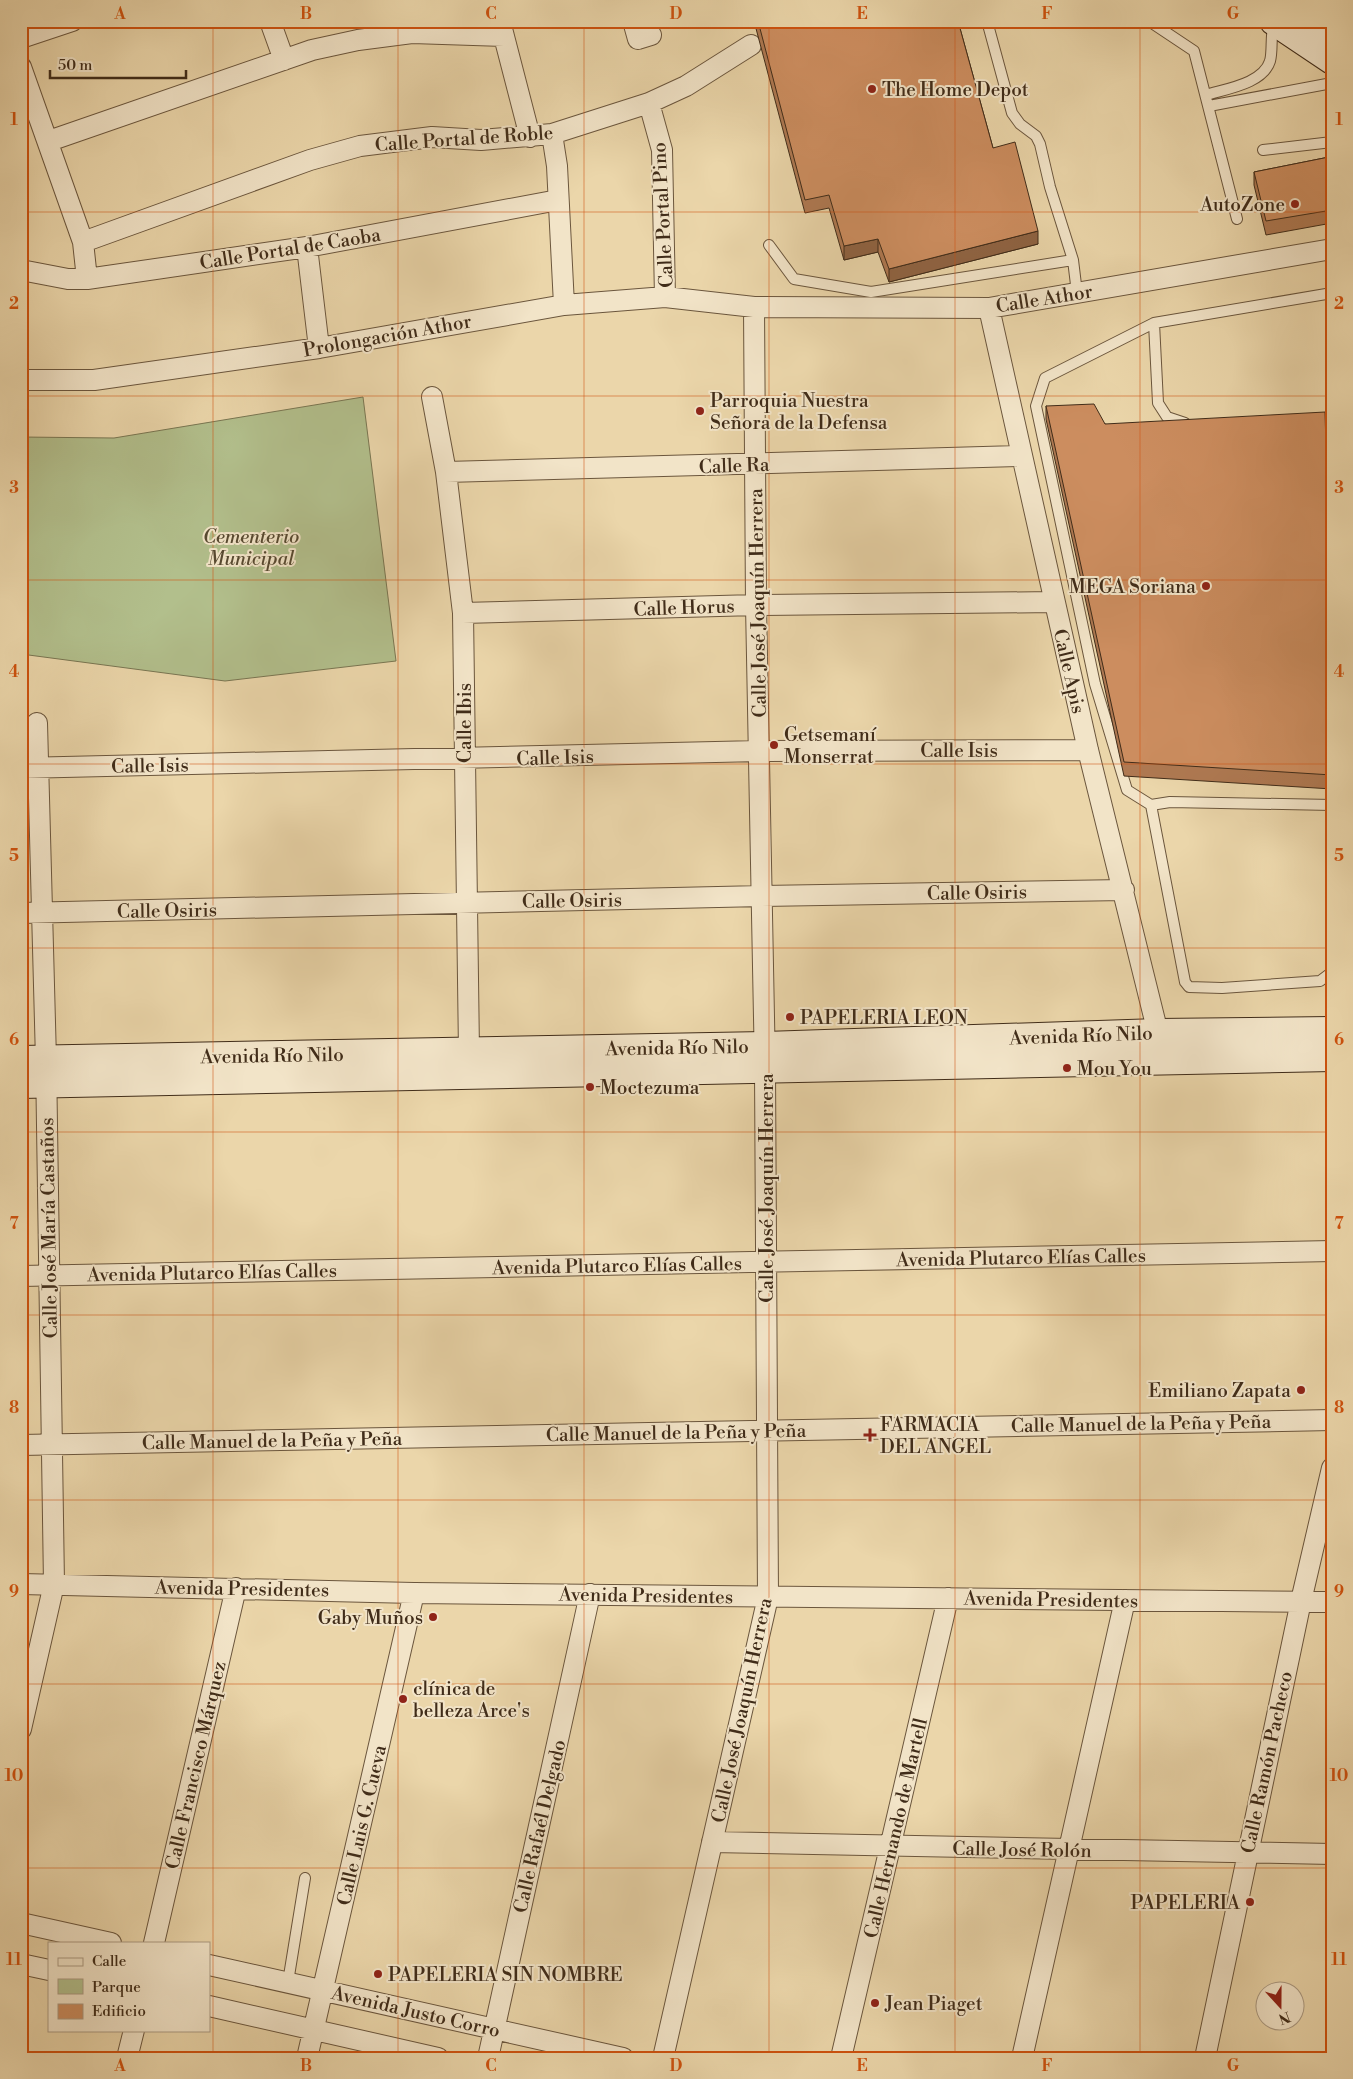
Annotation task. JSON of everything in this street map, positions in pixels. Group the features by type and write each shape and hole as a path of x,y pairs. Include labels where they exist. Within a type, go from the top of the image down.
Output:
{"main road":[{"path":"1309,21 1332,37"},
{"path":"1274,22 1332,60"},
{"name":"Avenida Río Nilo","path":"33,1072 765,1057 1158,1032 1332,1031"},
{"name":"Avenida Río Nilo","path":"33,1072 469,1052 765,1057 1332,1057"}],"street":[{"path":"21,38 72,21"},
{"path":"270,21 284,60"},
{"path":"633,21 638,39 651,35"},
{"path":"49,141 312,50 376,37 412,33 502,29 530,137"},
{"name":"Calle Portal de Roble","path":"83,242 310,160 360,146 432,137 481,140 552,134 649,104 686,86 751,45"},
{"path":"21,67 49,141 83,242 88,279"},
{"name":"Calle Portal Pino","path":"649,104 662,150 665,297"},
{"path":"552,134 557,166 564,305"},
{"name":"Calle Portal de Caoba","path":"21,270 68,279 88,279 307,247 558,200"},
{"path":"307,247 319,348"},
{"name":"Calle Athor","path":"754,307 989,308 1332,250"},
{"name":"Prolongación Athor","path":"21,380 94,380 319,348 564,305 665,297 754,307"},
{"name":"Calle José Joaquín Herrera","path":"663,2058 768,1596 765,1057 756,605 754,307"},
{"name":"Calle Apis","path":"989,308 1088,750 1158,1032"},
{"name":"Calle Ibis","path":"432,397 446,472 463,613 469,1052"},
{"name":"Calle Ra","path":"446,472 755,465 1021,456"},
{"name":"Calle Horus","path":"463,613 756,605 1054,602"},
{"name":"Calle José María Castaños","path":"21,1729 54,1584 49,1276 33,1072 42,913 29,768 37,723"},
{"name":"Calle Isis","path":"29,768 759,751 1088,750"},
{"name":"Calle Osiris","path":"21,913 466,902 1124,890"},
{"name":"Avenida Plutarco Elías Calles","path":"21,1276 1332,1251"},
{"name":"Calle Manuel de la Peña y Peña","path":"21,1445 1332,1420"},
{"name":"Calle Ramón Pacheco","path":"1205,2058 1301,1601 1332,1468"},
{"name":"Avenida Presidentes","path":"21,1584 414,1593 1332,1602"},
{"name":"Calle Francisco Márquez","path":"154,1942 236,1588"},
{"name":"Calle Luis G. Cueva","path":"307,2058 414,1593"},
{"name":"Calle Rafaél Delgado","path":"488,2058 590,1594"},
{"name":"Calle Hernando de Martell","path":"842,2058 948,1598"},
{"path":"1022,2058 1125,1600"},
{"name":"Calle José Rolón","path":"712,1842 1332,1854"},
{"path":"21,1923 106,1942"},
{"path":"21,1964 48,1970"},
{"name":"Avenida Justo Corro","path":"210,1965 623,2058"},
{"path":"210,2006 438,2058"},
{"path":"128,2058 134,2032"}],"lane":[{"path":"987,21 1012,113 1020,124 1036,136 1040,144 1050,188 1073,260 1077,293"},
{"path":"1149,21 1194,51 1237,219"},
{"path":"1206,94 1248,81 1264,71 1270,61 1270,41 1274,22"},
{"path":"1209,106 1332,83"},
{"path":"1263,150 1332,142"},
{"path":"769,246 794,279 871,292 1073,260"},
{"path":"1332,293 1154,323 1045,378 1036,406 1095,684 1127,790 1151,805 1170,802 1332,805"},
{"path":"1154,323 1158,403 1161,411 1172,421 1199,423"},
{"path":"1304,419 1332,418"},
{"path":"1151,805 1185,982 1189,987 1222,988 1320,981 1332,972"},
{"path":"288,1982 305,1878"}],"green space":[{"name":"Cementerio Municipal","path":"363,397 396,661 225,681 21,654 21,437 114,438"}],"building":[{"name":"The Home Depot","path":"758,21 958,21 993,148 1015,142 1038,231 889,269 878,239 844,246 829,195 805,200"},
{"name":"AutoZone","path":"1332,154 1332,210 1266,221 1254,172 1329,157"},
{"name":"MEGA Soriana","path":"1094,404 1105,424 1325,412 1332,648 1332,775 1124,762 1046,406"},
{"path":"1327,451 1332,451 1332,648 1328,509"}],"place":[{"name":"The Home Depot","path":"872,89"},
{"name":"AutoZone","path":"1295,204"},
{"name":"Parroquia Nuestra Señora de la Defensa","path":"700,411"},
{"name":"MEGA Soriana","path":"1206,586"},
{"name":"Getsemaní Monserrat","path":"774,745"},
{"name":"PAPELERIA LEON","path":"790,1017"},
{"name":"Mou You","path":"1067,1068"},
{"name":"Moctezuma","path":"590,1087"},
{"name":"Emiliano Zapata","path":"1301,1390"},
{"name":"FARMACIA DEL ANGEL","path":"870,1435"},
{"name":"Gaby Muños","path":"433,1617"},
{"name":"clínica de belleza Arce's","path":"403,1699"},
{"name":"PAPELERIA","path":"1250,1902"},
{"name":"PAPELERIA SIN NOMBRE","path":"378,1974"},
{"name":"Jean Piaget","path":"875,2003"}]}
